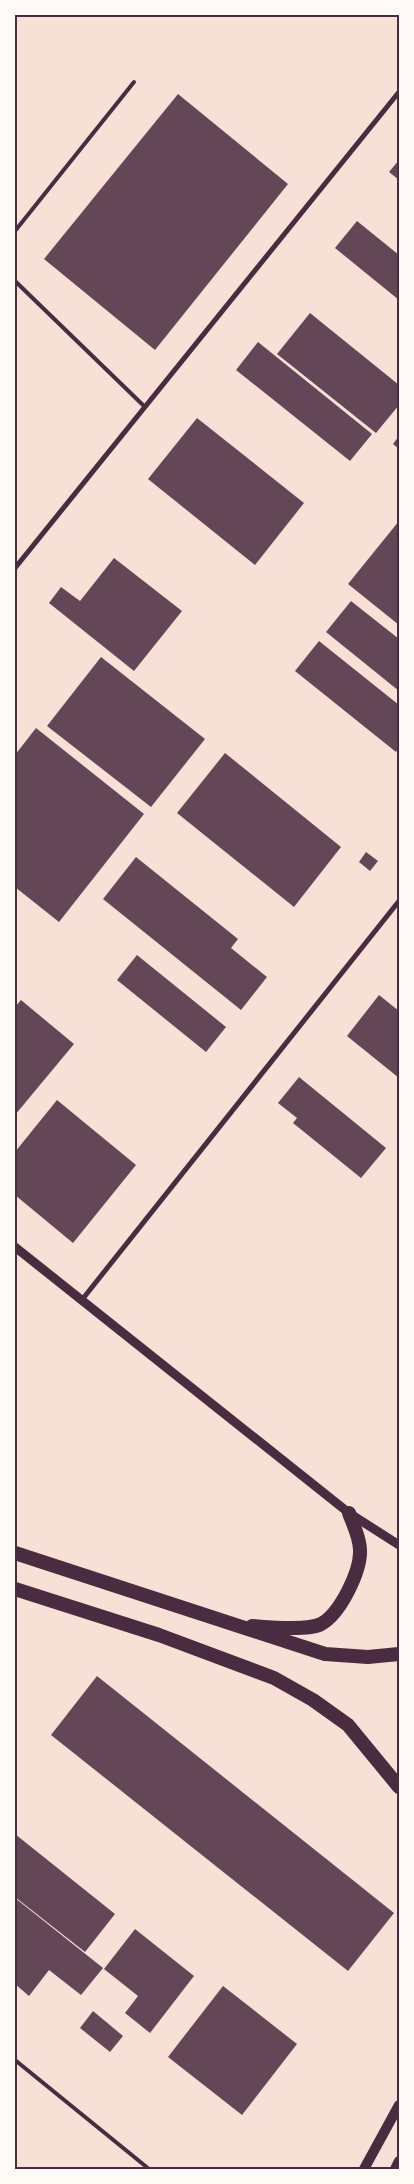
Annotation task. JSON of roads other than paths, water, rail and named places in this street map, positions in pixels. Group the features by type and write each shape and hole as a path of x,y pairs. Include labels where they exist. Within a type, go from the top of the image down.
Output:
{"highway":[{"path":"229,1624 285,1628 321,1624 342,1603 354,1575 360,1551 349,1513"},
{"path":"15,1553 326,1654 368,1657 399,1654"},
{"path":"15,1589 160,1635 274,1678 313,1700 348,1725 399,1787"}],"main road":[{"path":"364,2169 399,2105"},
{"path":"395,2169 399,2161"}],"street":[{"path":"15,568 399,92"},
{"path":"81,1301 399,901"},
{"path":"15,1247 349,1513 398,1546"}],"lane":[{"path":"15,231 134,82"},
{"path":"15,282 145,406"},
{"path":"15,2060 149,2169"}]}
